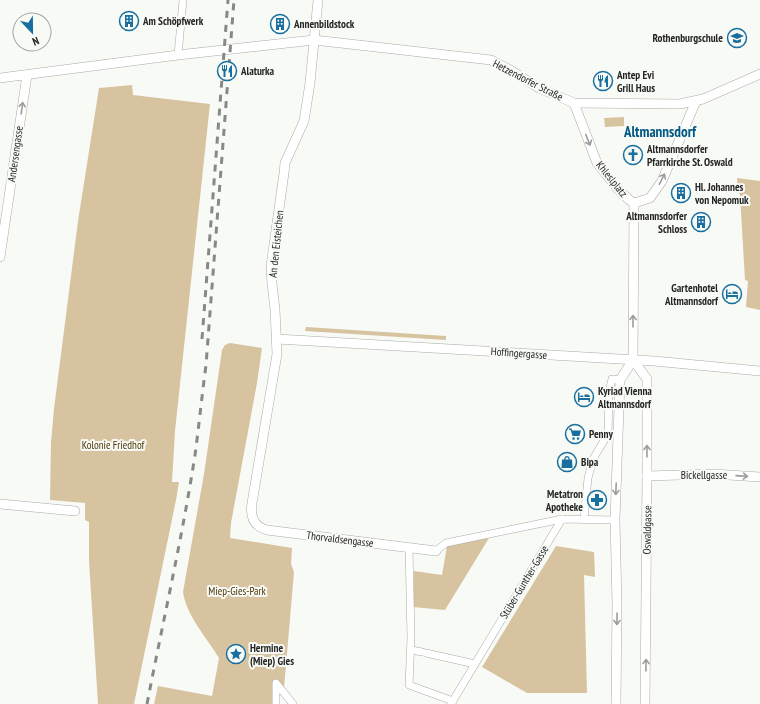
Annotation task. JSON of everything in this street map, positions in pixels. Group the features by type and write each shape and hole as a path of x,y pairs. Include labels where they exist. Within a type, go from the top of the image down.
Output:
{"street":[{"path":"178,54 183,0"},
{"name":"An den Eisteichen","path":"251,515 276,363 277,339 272,284 272,266 284,173 286,163 304,121 318,0"},
{"path":"0,78 178,54 314,40"},
{"name":"Hetzendorfer Straße","path":"314,40 491,60 539,88 574,103 680,104 696,101 760,74"},
{"name":"Andersengasse","path":"0,257 27,75"},
{"name":"Khleslplatz","path":"574,103 597,163 617,188 634,203 650,198 662,182 696,101"},
{"path":"616,704 617,603 615,520 620,380 633,360 634,203"},
{"name":"Hoffingergasse","path":"277,339 654,361 760,371"},
{"name":"Oswaldgasse","path":"633,360 647,379 645,704"},
{"path":"584,519 588,478 592,459 608,434 609,392 612,379 620,380"},
{"name":"Bickellgasse","path":"647,476 713,474 760,477"},
{"path":"0,504 75,511"},
{"name":"Thorvaldsengasse","path":"251,515 259,527 267,530 436,551"},
{"path":"436,551 446,542 562,519 615,520"},
{"name":"Stüber-Gunther-Gasse","path":"452,703 562,519"},
{"path":"409,548 411,650 409,685 452,703"},
{"path":"411,650 475,664"},
{"path":"276,704 276,683 293,704"}],"green space":[{"name":"Kolonie Friedhof","path":"132,85 133,95 210,104 175,431 172,482 179,482 176,500 134,704 98,704 89,561 89,522 85,520 85,503 50,500 51,442 78,221 99,88"},
{"path":"624,117 624,126 605,127 604,118"},
{"path":"737,178 760,181 760,310 746,307 748,281 745,280 740,195 738,191"},
{"path":"306,327 446,336 446,340 305,331"},
{"name":"Miep-Gies-Park","path":"230,343 262,348 231,523 230,538 292,548 291,564 294,572 284,688 273,691 273,704 154,704 158,686 212,696 219,658 188,609 183,592 204,474 222,350 225,345"},
{"path":"489,538 445,610 413,607 414,571 442,575 447,546"},
{"path":"556,546 594,552 595,577 584,575 587,693 527,693 482,667"}],"railway":[{"path":"202,339 228,0"},
{"path":"147,704 190,486 206,365 234,0"}],"place":[{"name":"Am Schöpfwerk","path":"129,21"},
{"name":"Annenbildstock","path":"280,24"},
{"name":"Rothenburgschule","path":"737,38"},
{"name":"Alaturka","path":"227,71"},
{"name":"Antep Evi Grill Haus","path":"603,81"},
{"name":"Altmannsdorfer Pfarrkirche St. Oswald","path":"633,155"},
{"name":"Hl. Johannes von Nepomuk","path":"681,193"},
{"name":"Altmannsdorfer Schloss","path":"701,222"},
{"name":"Gartenhotel Altmannsdorf","path":"732,294"},
{"name":"Kyriad Vienna Altmannsdorf","path":"584,397"},
{"name":"Penny","path":"575,434"},
{"name":"Bipa","path":"567,462"},
{"name":"Metatron Apotheke","path":"597,500"},
{"name":"Hermine (Miep) Gies","path":"236,654"}],"district":[{"name":"Altmannsdorf","path":"660,132"}]}
